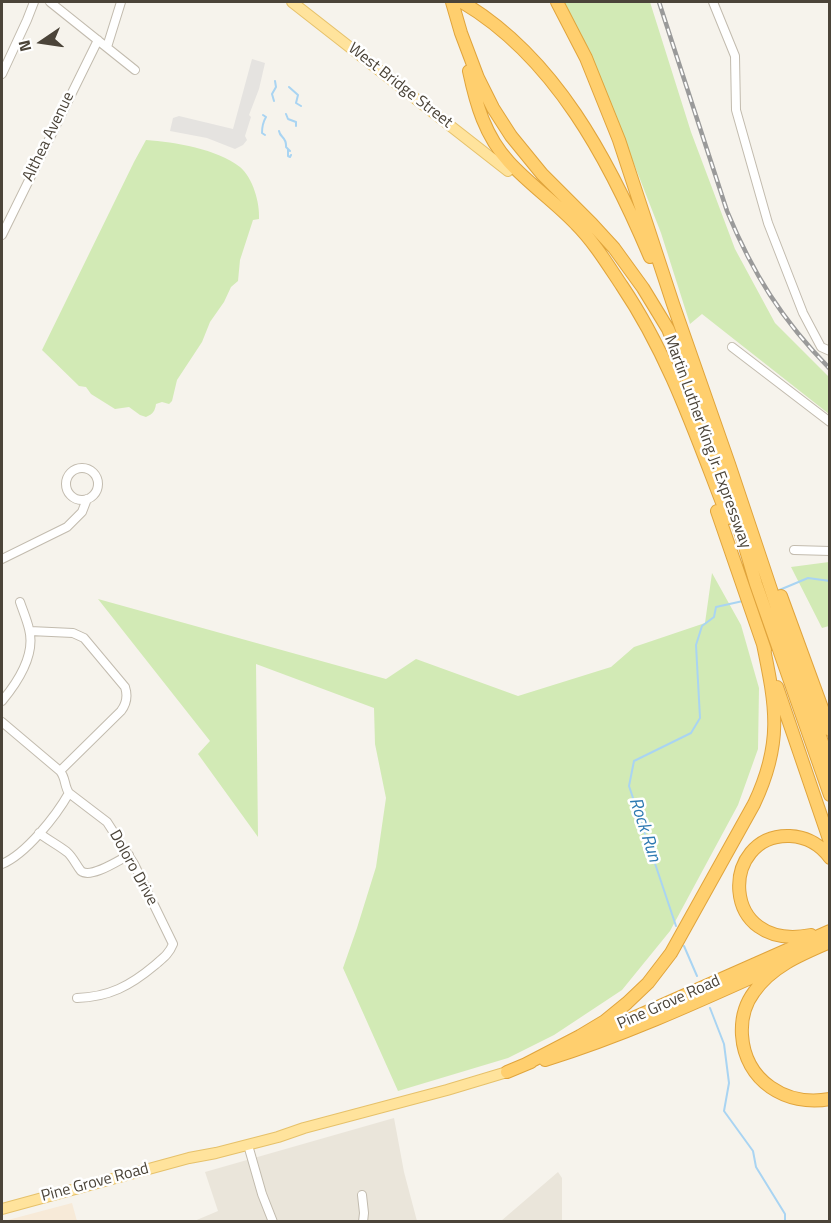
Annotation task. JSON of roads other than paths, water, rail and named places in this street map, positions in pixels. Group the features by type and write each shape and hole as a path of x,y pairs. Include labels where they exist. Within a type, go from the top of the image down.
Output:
{"highway":[{"name":"Martin Luther King Jr. Expressway","path":"452,2 478,78 510,136 542,174 614,248 634,274 668,329 687,375 758,584"},
{"name":"Martin Luther King Jr. Expressway","path":"557,2 586,58 619,140 672,304 729,464 758,584"},
{"path":"466,4 503,30 529,55 573,110 617,186 672,304"},
{"path":"456,17 483,121 509,162 557,205 588,237 640,314 672,377 738,544 758,584"},
{"path":"619,140 663,253 758,584 830,795"},
{"path":"507,171 560,216 611,271"},
{"path":"758,584 753,593 767,609 830,722"},
{"path":"526,1064 586,1032 617,1012 648,983 671,953 751,809 764,783 770,762 774,730 772,690 762,644 767,609"},
{"path":"767,609 830,766"},
{"path":"762,644 830,842"},
{"path":"818,697 830,730"},
{"path":"830,858 817,844 806,838 787,836 774,838 762,843 747,857 739,882 741,900 746,912 764,931 777,936 793,937 830,930"},
{"name":"Pine Grove Road","path":"507,1072 682,998 830,930"},
{"path":"830,942 788,961 764,980 749,1000 742,1023 746,1052 756,1073 768,1086 782,1095 798,1100 830,1099"},
{"name":"Pine Grove Road","path":"507,1072 616,1036 788,961"}],"main road":[{"name":"West Bridge Street","path":"292,2 507,171"},
{"name":"Pine Grove Road","path":"2,1209 215,1149 304,1128 507,1072"},
{"name":"Pine Grove Road","path":"189,1158 216,1154 304,1128"}],"street":[{"path":"2,74 5,55 27,20 34,2"},
{"path":"50,2 135,70"},
{"path":"107,47 121,2"},
{"path":"713,2 735,56 736,110 768,223 803,313 821,347 830,351"},
{"name":"Althea Avenue","path":"2,235 98,40"},
{"path":"732,347 830,422"},
{"path":"2,559 67,527 82,512 87,499"},
{"path":"794,550 830,551"},
{"path":"2,701 15,686 25,666 28,653 30,631 20,602"},
{"path":"30,631 73,633 84,638 126,691 126,703 122,711 60,771"},
{"path":"2,722 60,771 69,793 60,809 39,833 10,860 2,864"},
{"name":"Doloro Drive","path":"69,793 107,822 129,855 173,944 169,954 130,985 95,996 77,998"},
{"path":"39,833 68,853 82,872 88,874 129,855"},
{"path":"249,1145 262,1194 273,1221"},
{"path":"362,1195 363,1221"}],"waterway":[{"path":"274,101 272,94 276,87 275,81"},
{"path":"289,87 298,95 296,103 301,106"},
{"path":"286,114 288,119 296,122 296,126"},
{"path":"263,115 266,117 262,131 265,135"},
{"path":"279,131 290,151"},
{"path":"288,149 288,156 291,155"},
{"name":"Rock Run","path":"777,591 808,578 830,581"},
{"name":"Rock Run","path":"676,926 629,786 634,761 691,733 700,718 696,645 702,626 714,617 716,607 743,601"},
{"name":"Rock Run","path":"684,946 697,976"},
{"name":"Rock Run","path":"710,1008 724,1044 729,1083 724,1111 753,1151 756,1167 785,1214 785,1222"}],"railway":[{"path":"659,2 727,211 737,234 758,276 783,314 830,369"}]}
